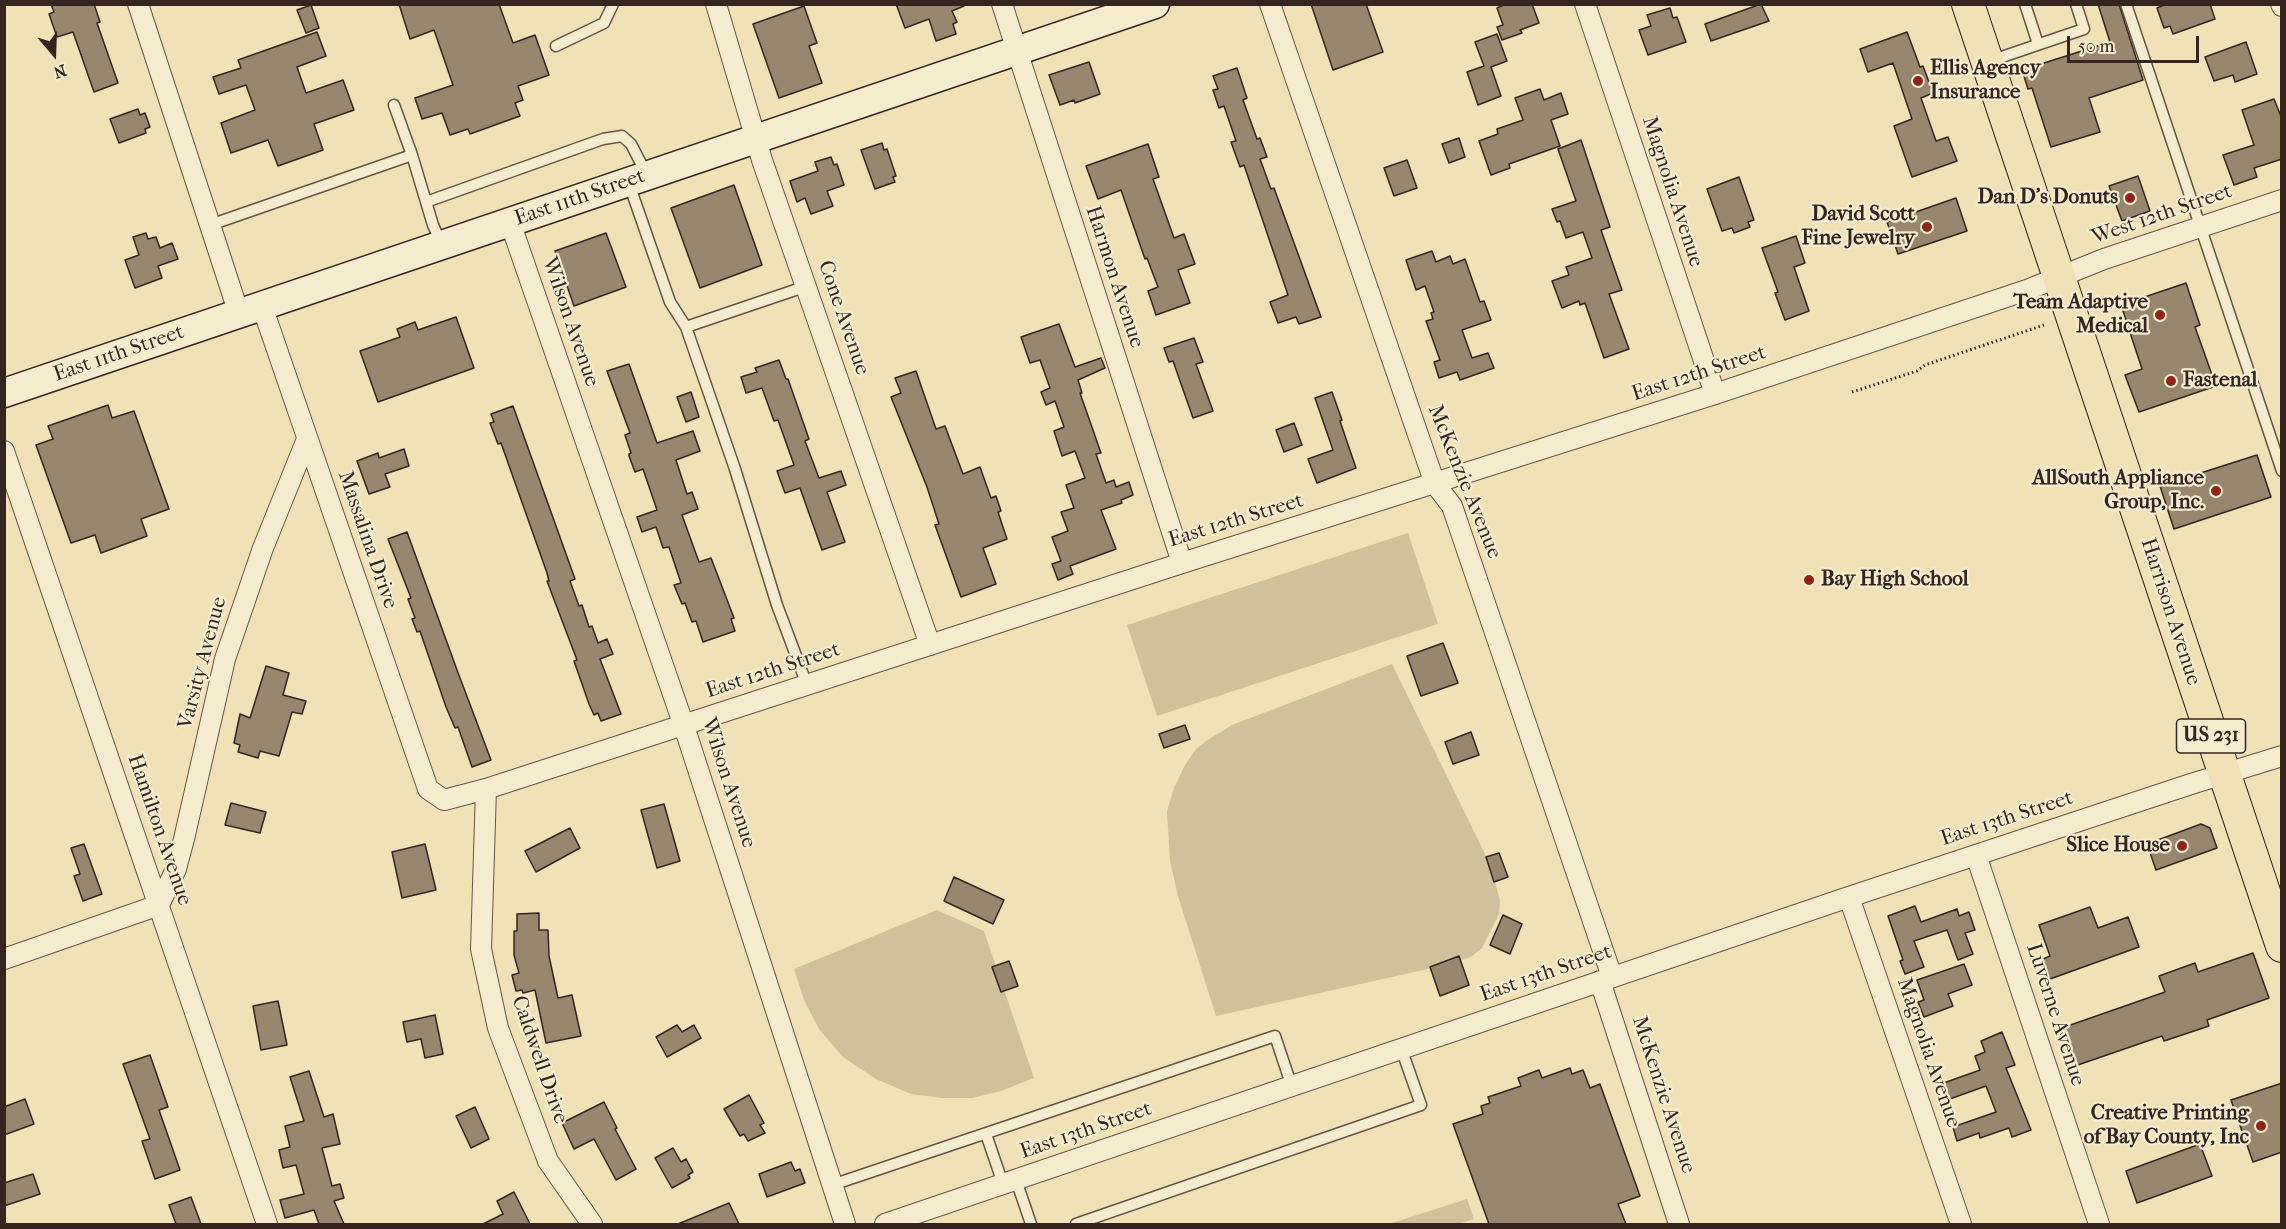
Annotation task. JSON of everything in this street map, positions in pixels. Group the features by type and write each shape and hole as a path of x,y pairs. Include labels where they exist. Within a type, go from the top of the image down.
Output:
{"main road":[{"name":"East 11th Street","path":"4,393 1155,4"},
{"name":"Harrison Avenue","path":"1973,8 1987,62 2282,946"}],"street":[{"name":"Massalina Drive","path":"138,4 210,225 251,310 307,439 428,789"},
{"name":"Cone Avenue","path":"716,4 757,139 930,645"},
{"name":"Harmon Avenue","path":"1002,4 1182,563"},
{"name":"McKenzie Avenue","path":"1270,4 1435,484 1452,506 1606,979 1679,1224"},
{"name":"Magnolia Avenue","path":"1584,4 1715,394"},
{"name":"West 12th Street","path":"2059,277 2104,259 2282,200"},
{"name":"Wilson Avenue","path":"510,222 684,726 845,1224"},
{"name":"East 12th Street","path":"428,789 444,800 486,789 1182,563 1715,394 2059,277"},
{"name":"Varsity Avenue","path":"159,904 176,869 225,659 263,548 307,439"},
{"name":"Hamilton Avenue","path":"4,451 267,1224"},
{"name":"East 13th Street","path":"888,1224 1849,897 2282,756"},
{"name":"Caldwell Drive","path":"486,789 482,949 498,1028 548,1161 592,1224"},
{"name":"Luverne Avenue","path":"1976,855 2099,1224"},
{"name":"Magnolia Avenue","path":"1849,897 1961,1224"},
{"path":"4,959 159,904"}],"lane":[{"path":"556,46 604,23 613,4"},
{"path":"2025,4 2038,44"},
{"path":"1987,62 2084,29 2076,4"},
{"path":"2127,4 2199,228 2282,471"},
{"path":"394,105 442,245"},
{"path":"426,202 603,139 622,136 631,144 670,302 686,327 735,469 777,605 807,685"},
{"path":"210,225 412,155"},
{"path":"686,327 807,286"},
{"path":"832,1185 1275,1036 1292,1087"},
{"path":"1076,1224 1420,1105 1401,1048"},
{"path":"986,1134 1031,1224"}],"path":[{"path":"1852,392 2044,325"}],"shaded area":[{"path":"1408,533 1438,624 1157,716 1127,625"},
{"path":"1392,664 1486,856 1500,900 1499,914 1482,948 1471,957 1428,969 1216,1016 1178,896 1170,861 1167,811 1174,788 1185,765 1196,749 1232,725"},
{"path":"937,910 984,931 1034,1078 1001,1091 972,1098 942,1098 911,1094 876,1079 843,1057 819,1029 804,1000 794,969"},
{"path":"1467,1199 1474,1219 1458,1224 1389,1224"}],"building":[{"path":"51,4 94,4 100,22 97,23 118,83 94,92 73,32 57,37 49,14 54,12"},
{"path":"399,4 499,4 513,43 535,35 549,75 518,86 523,100 515,103 520,116 470,134 468,129 450,135 442,113 422,119 415,98 453,85 434,30 410,39"},
{"path":"896,4 964,4 964,6 952,11 957,22 953,24 956,34 936,41 929,19 905,28"},
{"path":"1311,4 1366,4 1383,52 1333,70"},
{"path":"1506,4 1532,4 1539,23 1520,30 1522,33 1502,40 1497,27 1503,25 1497,8"},
{"path":"1761,4 1769,21 1711,41 1705,24"},
{"path":"2098,4 2119,4 2143,80 2089,98 2100,132 2051,147 2032,88 2028,89 2022,70 2110,42"},
{"path":"2167,4 2210,4 2215,19 2173,34 2170,26 2164,28 2157,8"},
{"path":"311,5 319,28 306,33 297,10"},
{"path":"804,6 817,43 809,46 822,83 779,98 753,24"},
{"path":"1670,8 1673,18 1677,17 1686,42 1648,55 1639,30 1651,26 1647,15"},
{"path":"317,32 326,56 297,67 306,93 343,80 354,110 314,124 323,150 278,166 268,140 231,153 221,123 255,110 246,85 219,94 213,77 241,68 238,60"},
{"path":"1907,32 1933,93 1921,98 1936,141 1948,137 1957,161 1912,177 1894,126 1912,119 1893,63 1868,72 1860,49"},
{"path":"1497,34 1507,61 1491,67 1501,96 1478,105 1467,72 1484,66 1475,42"},
{"path":"2246,42 2257,74 2235,82 2233,75 2214,81 2205,57"},
{"path":"1089,62 1100,94 1075,103 1074,100 1060,105 1049,75"},
{"path":"1237,68 1247,98 1243,100 1257,139 1260,138 1267,157 1260,159 1271,189 1274,188 1321,317 1299,324 1296,317 1278,323 1270,302 1288,295 1244,165 1240,167 1231,142 1236,141 1224,106 1219,108 1213,90 1218,89 1213,76"},
{"path":"1540,89 1544,100 1561,93 1568,114 1551,120 1560,146 1509,164 1510,168 1491,175 1479,141 1498,134 1497,129 1523,120 1515,98"},
{"path":"2274,99 2282,119 2282,159 2254,168 2257,177 2234,185 2223,155 2254,145 2242,110"},
{"path":"138,109 140,115 145,113 150,127 145,129 146,133 119,143 110,119"},
{"path":"1459,138 1465,157 1449,163 1442,144"},
{"path":"1581,140 1610,227 1601,230 1622,290 1609,294 1629,349 1604,358 1585,303 1580,305 1579,301 1562,308 1552,281 1569,275 1566,267 1592,258 1583,232 1566,238 1560,221 1557,222 1552,209 1576,201 1558,149"},
{"path":"882,143 884,150 887,149 896,176 893,177 895,182 875,189 861,150"},
{"path":"1148,144 1159,177 1153,179 1174,238 1184,234 1195,264 1178,270 1190,303 1156,315 1148,291 1158,287 1147,258 1145,259 1121,190 1098,199 1086,166"},
{"path":"831,157 834,165 837,164 844,185 827,191 833,206 811,214 805,198 797,202 790,181 818,171 815,162"},
{"path":"1407,160 1417,188 1394,196 1384,168"},
{"name":"Dan D's Donuts","path":"2138,176 2150,211 2122,221 2109,186"},
{"path":"1739,177 1754,220 1748,222 1750,227 1734,233 1732,228 1722,231 1707,189"},
{"path":"734,185 762,265 700,288 671,208"},
{"name":"David Scott Fine Jewelry","path":"1956,198 1967,231 1898,254 1887,222"},
{"path":"146,233 148,239 156,237 160,248 172,243 178,259 158,266 162,278 135,288 125,260 139,255 133,237"},
{"path":"606,233 626,287 574,306 555,251"},
{"path":"1796,236 1805,263 1794,267 1809,311 1785,320 1775,293 1778,292 1762,248"},
{"path":"1432,251 1436,262 1450,256 1453,264 1465,259 1480,302 1484,301 1491,320 1462,330 1472,358 1488,353 1494,368 1460,380 1457,372 1439,378 1434,362 1440,360 1426,321 1433,319 1431,313 1434,312 1425,286 1416,290 1406,260"},
{"path":"2186,283 2200,325 2195,327 2216,386 2139,412 2125,375 2142,369 2121,305"},
{"path":"456,317 474,368 378,402 360,351 400,337 397,329 415,322 418,330"},
{"path":"1059,324 1075,367 1101,358 1105,368 1078,380 1082,393 1080,393 1101,453 1096,454 1106,483 1114,480 1116,487 1129,482 1133,495 1121,500 1122,503 1101,510 1116,549 1070,566 1073,574 1058,580 1052,564 1061,561 1052,537 1068,531 1061,512 1074,508 1066,485 1085,478 1075,451 1062,456 1054,431 1064,427 1055,401 1046,405 1041,392 1050,388 1040,360 1030,363 1021,337"},
{"path":"1194,338 1203,362 1196,364 1213,411 1193,418 1173,361 1169,362 1164,348"},
{"path":"779,360 809,439 805,441 819,478 841,471 846,485 827,492 845,542 822,550 800,488 785,493 777,471 794,465 778,420 774,421 762,388 746,393 741,377 757,372 755,368"},
{"path":"629,364 657,443 693,431 700,451 676,460 687,494 692,492 698,509 682,515 699,562 711,558 734,618 731,619 735,631 703,642 696,621 692,622 685,603 682,604 674,585 681,583 669,547 663,548 656,527 642,532 637,517 657,510 643,469 635,472 629,456 631,453 625,435 630,433 607,371"},
{"path":"916,371 936,429 945,426 963,474 980,467 991,498 996,496 1001,511 998,512 1007,539 983,548 996,584 961,597 935,525 939,524 927,487 891,397 901,393 895,378"},
{"path":"691,392 699,417 686,422 677,397"},
{"path":"1332,392 1356,468 1317,483 1308,459 1333,450 1315,398"},
{"path":"108,405 112,418 134,411 169,509 141,519 147,536 101,553 95,535 71,543 36,445 53,439 48,426"},
{"path":"513,406 575,579 570,581 579,606 582,605 589,627 592,626 598,643 607,639 613,654 600,659 621,714 601,721 598,713 594,715 589,704 574,661 577,660 547,581 549,581 547,573 501,443 498,444 490,423 494,422 491,414"},
{"path":"1294,423 1302,445 1284,452 1276,430"},
{"path":"404,449 409,466 385,474 390,487 369,494 357,461 378,453 379,458"},
{"name":"AllSouth Appliance Group, Inc.","path":"2257,455 2271,497 2174,529 2160,486"},
{"path":"407,532 491,760 472,767 458,727 455,728 446,707 420,631 417,632 412,619 415,618 408,599 411,598 388,539"},
{"path":"1443,643 1458,683 1421,696 1407,656"},
{"path":"266,666 289,673 283,695 306,701 302,714 292,712 279,756 260,751 258,758 238,752 240,745 234,743 240,714 250,718"},
{"path":"1185,725 1190,739 1164,748 1159,734"},
{"path":"1471,732 1479,755 1453,764 1445,742"},
{"path":"231,803 266,812 260,833 225,825"},
{"path":"664,804 680,861 657,868 641,810"},
{"name":"Slice House","path":"2201,824 2210,828 2217,848 2156,870 2147,844"},
{"path":"570,828 580,848 536,872 525,851"},
{"path":"84,844 102,894 83,901 74,876 80,874 71,848"},
{"path":"425,844 436,890 402,898 392,852"},
{"path":"1499,853 1508,877 1494,882 1486,857"},
{"path":"954,877 1004,900 993,924 944,901"},
{"path":"1915,906 1921,922 1957,909 1959,916 1969,912 1975,930 1965,933 1973,954 1958,960 1947,930 1914,941 1924,967 1905,974 1900,961 1903,960 1888,916"},
{"path":"2090,907 2098,928 2128,917 2139,947 2050,979 2043,959 2050,956 2039,925"},
{"path":"539,913 539,930 548,930 549,956 558,998 572,995 581,1036 546,1043 535,990 523,993 522,990 516,991 512,975 519,973 514,955 517,914"},
{"path":"1503,915 1522,924 1510,954 1490,945"},
{"path":"2253,953 2269,998 2207,1020 2209,1026 2164,1041 2162,1036 2072,1067 2059,1029 2165,992 2159,976 2195,963 2198,972"},
{"path":"1459,956 1469,985 1440,996 1430,967"},
{"path":"1009,961 1018,986 1001,992 992,967"},
{"path":"1964,964 1972,985 1948,994 1953,1006 1924,1017 1918,1002 1924,1000 1917,980"},
{"path":"278,1001 287,1045 261,1050 253,1006"},
{"path":"435,1015 443,1054 425,1058 421,1039 407,1042 403,1022"},
{"path":"677,1025 682,1032 694,1025 701,1038 667,1057 656,1037"},
{"path":"2002,1032 2015,1065 2006,1068 2031,1130 2012,1137 2009,1128 1980,1138 1979,1133 1957,1141 1953,1127 1996,1112 1986,1086 1947,1100 1941,1084 1980,1070 1975,1056 1985,1052 1981,1041"},
{"path":"150,1055 168,1107 159,1110 180,1170 155,1179 142,1141 150,1139 123,1064"},
{"path":"1570,1068 1572,1074 1583,1070 1590,1088 1600,1084 1640,1196 1618,1204 1626,1224 1489,1224 1453,1124 1483,1114 1481,1106 1490,1103 1488,1097 1521,1086 1518,1078 1539,1070 1542,1078"},
{"path":"309,1071 324,1117 333,1114 340,1144 322,1148 332,1186 340,1184 344,1198 334,1201 344,1224 319,1224 314,1210 285,1218 280,1200 304,1194 296,1165 283,1168 279,1150 290,1147 285,1126 304,1121 290,1077"},
{"name":"Creative Printing of Bay County, Inc","path":"2282,1083 2282,1152 2253,1162 2231,1100"},
{"path":"749,1095 764,1123 760,1125 765,1133 748,1141 744,1134 740,1136 724,1109"},
{"path":"25,1099 34,1124 4,1135 4,1107"},
{"path":"604,1102 636,1169 616,1180 594,1139 574,1149 562,1123"},
{"path":"475,1107 489,1139 471,1148 456,1116"},
{"path":"2200,1144 2212,1176 2137,1203 2126,1171"},
{"path":"673,1148 681,1162 686,1159 693,1172 688,1175 690,1178 672,1188 655,1158"},
{"path":"791,1162 795,1171 800,1169 805,1183 767,1197 759,1174"},
{"path":"33,1174 40,1194 4,1206 4,1183"},
{"path":"514,1192 530,1224 483,1224 503,1214 497,1201"},
{"path":"191,1197 201,1224 176,1224 169,1205"},
{"path":"729,1203 739,1224 678,1224"}],"place":[{"name":"Ellis Agency Insurance","path":"1918,81"},
{"name":"Dan D's Donuts","path":"2130,198"},
{"name":"David Scott Fine Jewelry","path":"1927,227"},
{"name":"Team Adaptive Medical","path":"2160,315"},
{"name":"Fastenal","path":"2171,381"},
{"name":"AllSouth Appliance Group, Inc.","path":"2216,491"},
{"name":"Bay High School","path":"1809,580"},
{"name":"Slice House","path":"2182,846"},
{"name":"Creative Printing of Bay County, Inc","path":"2261,1126"}]}
